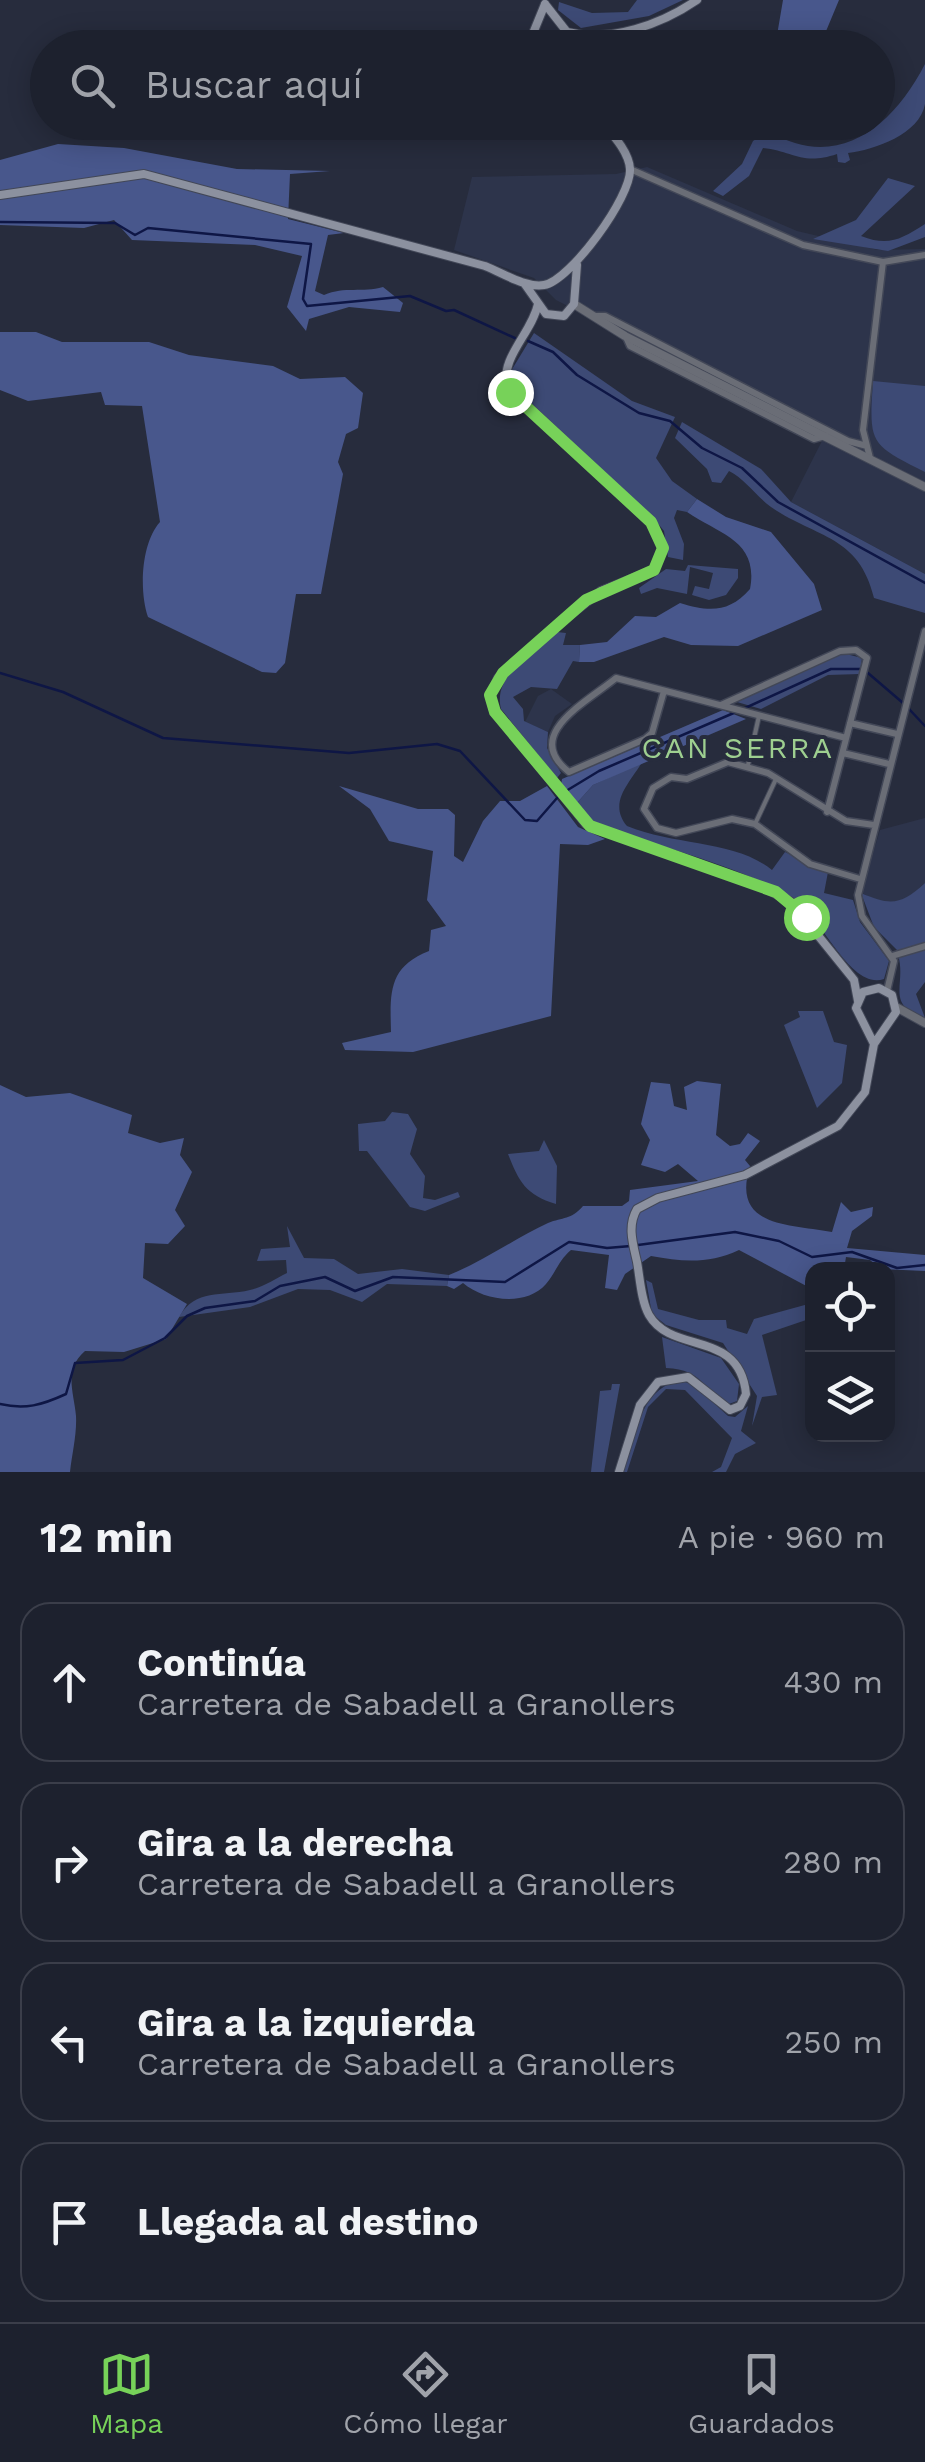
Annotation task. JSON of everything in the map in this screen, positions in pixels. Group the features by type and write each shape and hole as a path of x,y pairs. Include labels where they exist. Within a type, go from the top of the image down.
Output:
{"main road":[{"path":"622,30 665,22 697,0"},
{"path":"545,2 564,30"},
{"path":"534,30 545,2"},
{"path":"534,30 546,24 559,26"},
{"path":"0,195 144,174 466,261 524,283 545,285 556,281 578,261 621,198 630,169 615,140"},
{"path":"528,332 550,317 564,316 574,304 572,291 578,261"},
{"path":"556,281 572,291"},
{"path":"524,283 550,317"},
{"path":"545,285 528,332 505,371 510,392 651,522 663,548 654,570 586,600 503,673 490,695 495,712 586,824 781,895 799,909 854,980 857,1013 874,1044"},
{"path":"618,1472 640,1405 658,1382 688,1377 730,1410 740,1406 746,1394 742,1374 720,1350 666,1330 648,1314 631,1234 637,1209 658,1198 746,1174 838,1126 864,1092 874,1044 896,1007 887,991 854,980"},
{"path":"858,1001 872,988"},
{"path":"865,1024 888,1024"}],"street":[{"path":"630,169 802,245 884,262 922,253"},
{"path":"870,458 863,430 884,262"},
{"path":"574,304 625,336 826,436 867,446"},
{"path":"564,316 605,316 848,441 870,458 925,486"},
{"path":"852,444 863,430"},
{"path":"887,991 895,968 892,956 862,916 860,880 925,630"},
{"path":"720,705 840,651 856,650 867,658 828,812"},
{"path":"664,690 652,733 570,772 560,765 549,743 555,727 616,678 664,690 846,738"},
{"path":"748,765 760,716"},
{"path":"850,723 897,734"},
{"path":"843,752 889,764"},
{"path":"860,880 810,864 755,824 732,819 676,833 657,828 644,809 654,788 671,777 688,779 728,762 748,765 776,778 828,812 874,826"},
{"path":"755,824 776,778"},
{"path":"892,956 925,946"},
{"path":"896,1007 925,1024"},
{"path":"888,1024 913,1020"}],"shaded area":[{"path":"637,0 683,0 649,16 581,28 558,10 559,2 592,13 628,12"},
{"path":"783,0 839,0 826,30 778,30"},
{"path":"925,64 925,104 921,115 895,138 895,108"},
{"path":"754,140 787,140 817,147 852,140 891,140 848,153 850,160 845,163 838,162 837,154 815,159 763,148 749,176 723,196 713,191 742,164"},
{"path":"58,144 124,148 237,169 330,171 290,174 288,219 344,233 328,235 315,291 324,295 383,287 403,303 400,312 349,307 309,319 306,331 287,307 302,256 255,245 132,240 114,220 84,228 0,225 0,160"},
{"path":"647,167 797,231 878,250 925,249 925,574 791,502 824,437 556,300 534,278 454,250 472,177 616,174"},
{"path":"888,178 915,186 861,236 894,240 925,224 925,237 888,251 813,239 856,220"},
{"path":"0,332 36,332 62,342 149,342 189,355 273,366 300,379 345,377 363,393 358,428 346,434 338,462 343,474 321,594 296,594 285,663 276,673 262,672 148,617 143,594 145,554 160,522 142,406 105,405 101,392 28,401 0,390"},
{"path":"534,333 632,401 675,417 656,458 672,481 697,499 687,512 677,510 674,518 684,544 683,560 668,557 664,531 656,521 517,392 511,371"},
{"path":"873,381 925,386 925,472 893,455 876,440"},
{"path":"682,422 761,469 791,502 925,574 925,613 874,598 867,577 847,550 771,507 735,474 729,471 721,483 712,482 707,469 675,438"},
{"path":"697,499 726,517 771,532 814,584 822,610 738,646 691,645 664,637 594,662 579,662 580,645 607,642 635,616 656,617 680,603 718,608 734,603 750,589 749,560 743,550 687,512"},
{"path":"688,565 738,569 738,578 726,595 709,600 692,595 695,586 709,589 713,573 690,567 687,594 657,588 641,594 639,588 666,569 685,571"},
{"path":"557,632 566,633 563,645 580,645 579,662 573,661 557,689 531,687 513,697 523,709 524,721 548,732 547,748 561,773 557,778 501,709 500,697 517,665"},
{"path":"842,653 862,658 860,674 828,675 761,709 737,702"},
{"path":"551,689 572,704 555,716 548,732 525,722 538,696"},
{"path":"723,710 746,719 593,785 576,804 561,785 562,779"},
{"path":"642,762 620,800 621,817 627,826 741,853 772,870 785,852 828,872 824,893 853,900 860,922 889,961 884,979 872,980 849,965 808,912 781,891 731,869 597,825 576,804 593,785"},
{"path":"339,786 418,809 448,809 455,815 454,856 463,862 483,821 500,801 520,801 547,786 578,827 605,839 588,845 560,844 551,1016 413,1052 345,1050 342,1043 391,1032 392,993 399,973 429,951 431,930 446,926 427,900 433,851 389,841 370,809"},
{"path":"925,818 925,883 904,902 887,904 861,893 880,830"},
{"path":"925,883 925,944 898,951 874,927 861,893 895,901"},
{"path":"925,948 925,982 916,994 925,1018 912,1013 901,1000 898,955"},
{"path":"798,1011 823,1011 834,1042 847,1045 842,1083 817,1108 784,1025 800,1017"},
{"path":"697,1081 721,1084 716,1135 730,1146 740,1144 748,1133 760,1141 745,1160 750,1166 748,1201 756,1212 781,1224 832,1232 841,1202 851,1212 873,1207 872,1216 852,1231 847,1248 925,1255 925,1271 895,1270 895,1262 846,1257 845,1262 805,1262 805,1285 739,1250 696,1260 651,1256 625,1274 617,1290 605,1288 609,1255 571,1250 546,1284 528,1296 505,1299 482,1294 463,1283 454,1289 447,1286 449,1275 548,1223 571,1216 583,1206 622,1206 629,1201 630,1190 698,1181 678,1164 665,1172 641,1165 650,1140 641,1124 651,1082 670,1084 674,1106 687,1110 684,1087"},
{"path":"0,1085 26,1097 70,1093 132,1115 128,1133 160,1143 184,1138 180,1155 192,1172 175,1210 185,1226 168,1244 145,1243 143,1278 187,1304 166,1339 124,1352 85,1351 78,1358 72,1374 76,1423 70,1472 0,1472"},
{"path":"392,1112 408,1114 417,1129 410,1154 425,1176 423,1198 435,1200 458,1192 460,1197 425,1211 410,1207 367,1151 359,1151 358,1124 385,1121"},
{"path":"544,1140 557,1166 556,1204 525,1186 508,1154 539,1151"},
{"path":"287,1226 304,1258 334,1259 358,1274 402,1269 449,1275 447,1286 387,1284 362,1302 330,1290 298,1289 250,1307 179,1317 201,1298 255,1289 287,1273 286,1260 257,1261 261,1249 290,1247"},
{"path":"646,1280 652,1283 658,1309 699,1320 726,1320 727,1328 747,1334 754,1319 805,1305 805,1320 762,1335 777,1395 762,1397 752,1426 757,1396 723,1343 666,1325 652,1314"},
{"path":"662,1337 721,1358 739,1384 737,1401 729,1404 688,1372 666,1368"},
{"path":"681,1381 693,1384 728,1416 735,1417 748,1406 741,1431 756,1443 735,1454 726,1472 712,1472 721,1467 732,1438 685,1390 666,1389 648,1407 627,1472 623,1472 635,1430 648,1403 667,1385"},
{"path":"612,1384 620,1384 604,1472 591,1472 600,1391 611,1390"}],"waterway":[{"path":"0,222 115,223 135,235 148,228 311,244 303,299 307,306 410,296 446,311 454,310 517,339"},
{"path":"528,341 553,352 577,375 639,413 670,421 702,448 742,468 778,502 925,583"},
{"path":"743,709 831,669 861,669"},
{"path":"0,673 63,692 163,738 349,753 437,744 460,751 525,820 537,821 557,798"},
{"path":"868,673 903,703"},
{"path":"909,709 925,726"},
{"path":"566,791 599,771 736,712"},
{"path":"638,1245 735,1232 779,1241 812,1257 852,1252 897,1268 925,1265"},
{"path":"0,1404 26,1406 57,1398 66,1394 75,1363 123,1360 165,1338 187,1316 205,1308 255,1301 280,1286 325,1277 355,1291 393,1277 505,1282 569,1242 607,1248 631,1246"}],"district":[{"name":"CAN SERRA","path":"738,748"}],"route":[{"path":"510,392 651,522 659,532 663,548 654,570 586,600 503,673 490,695 495,712 590,826 776,892 806,917"}]}
